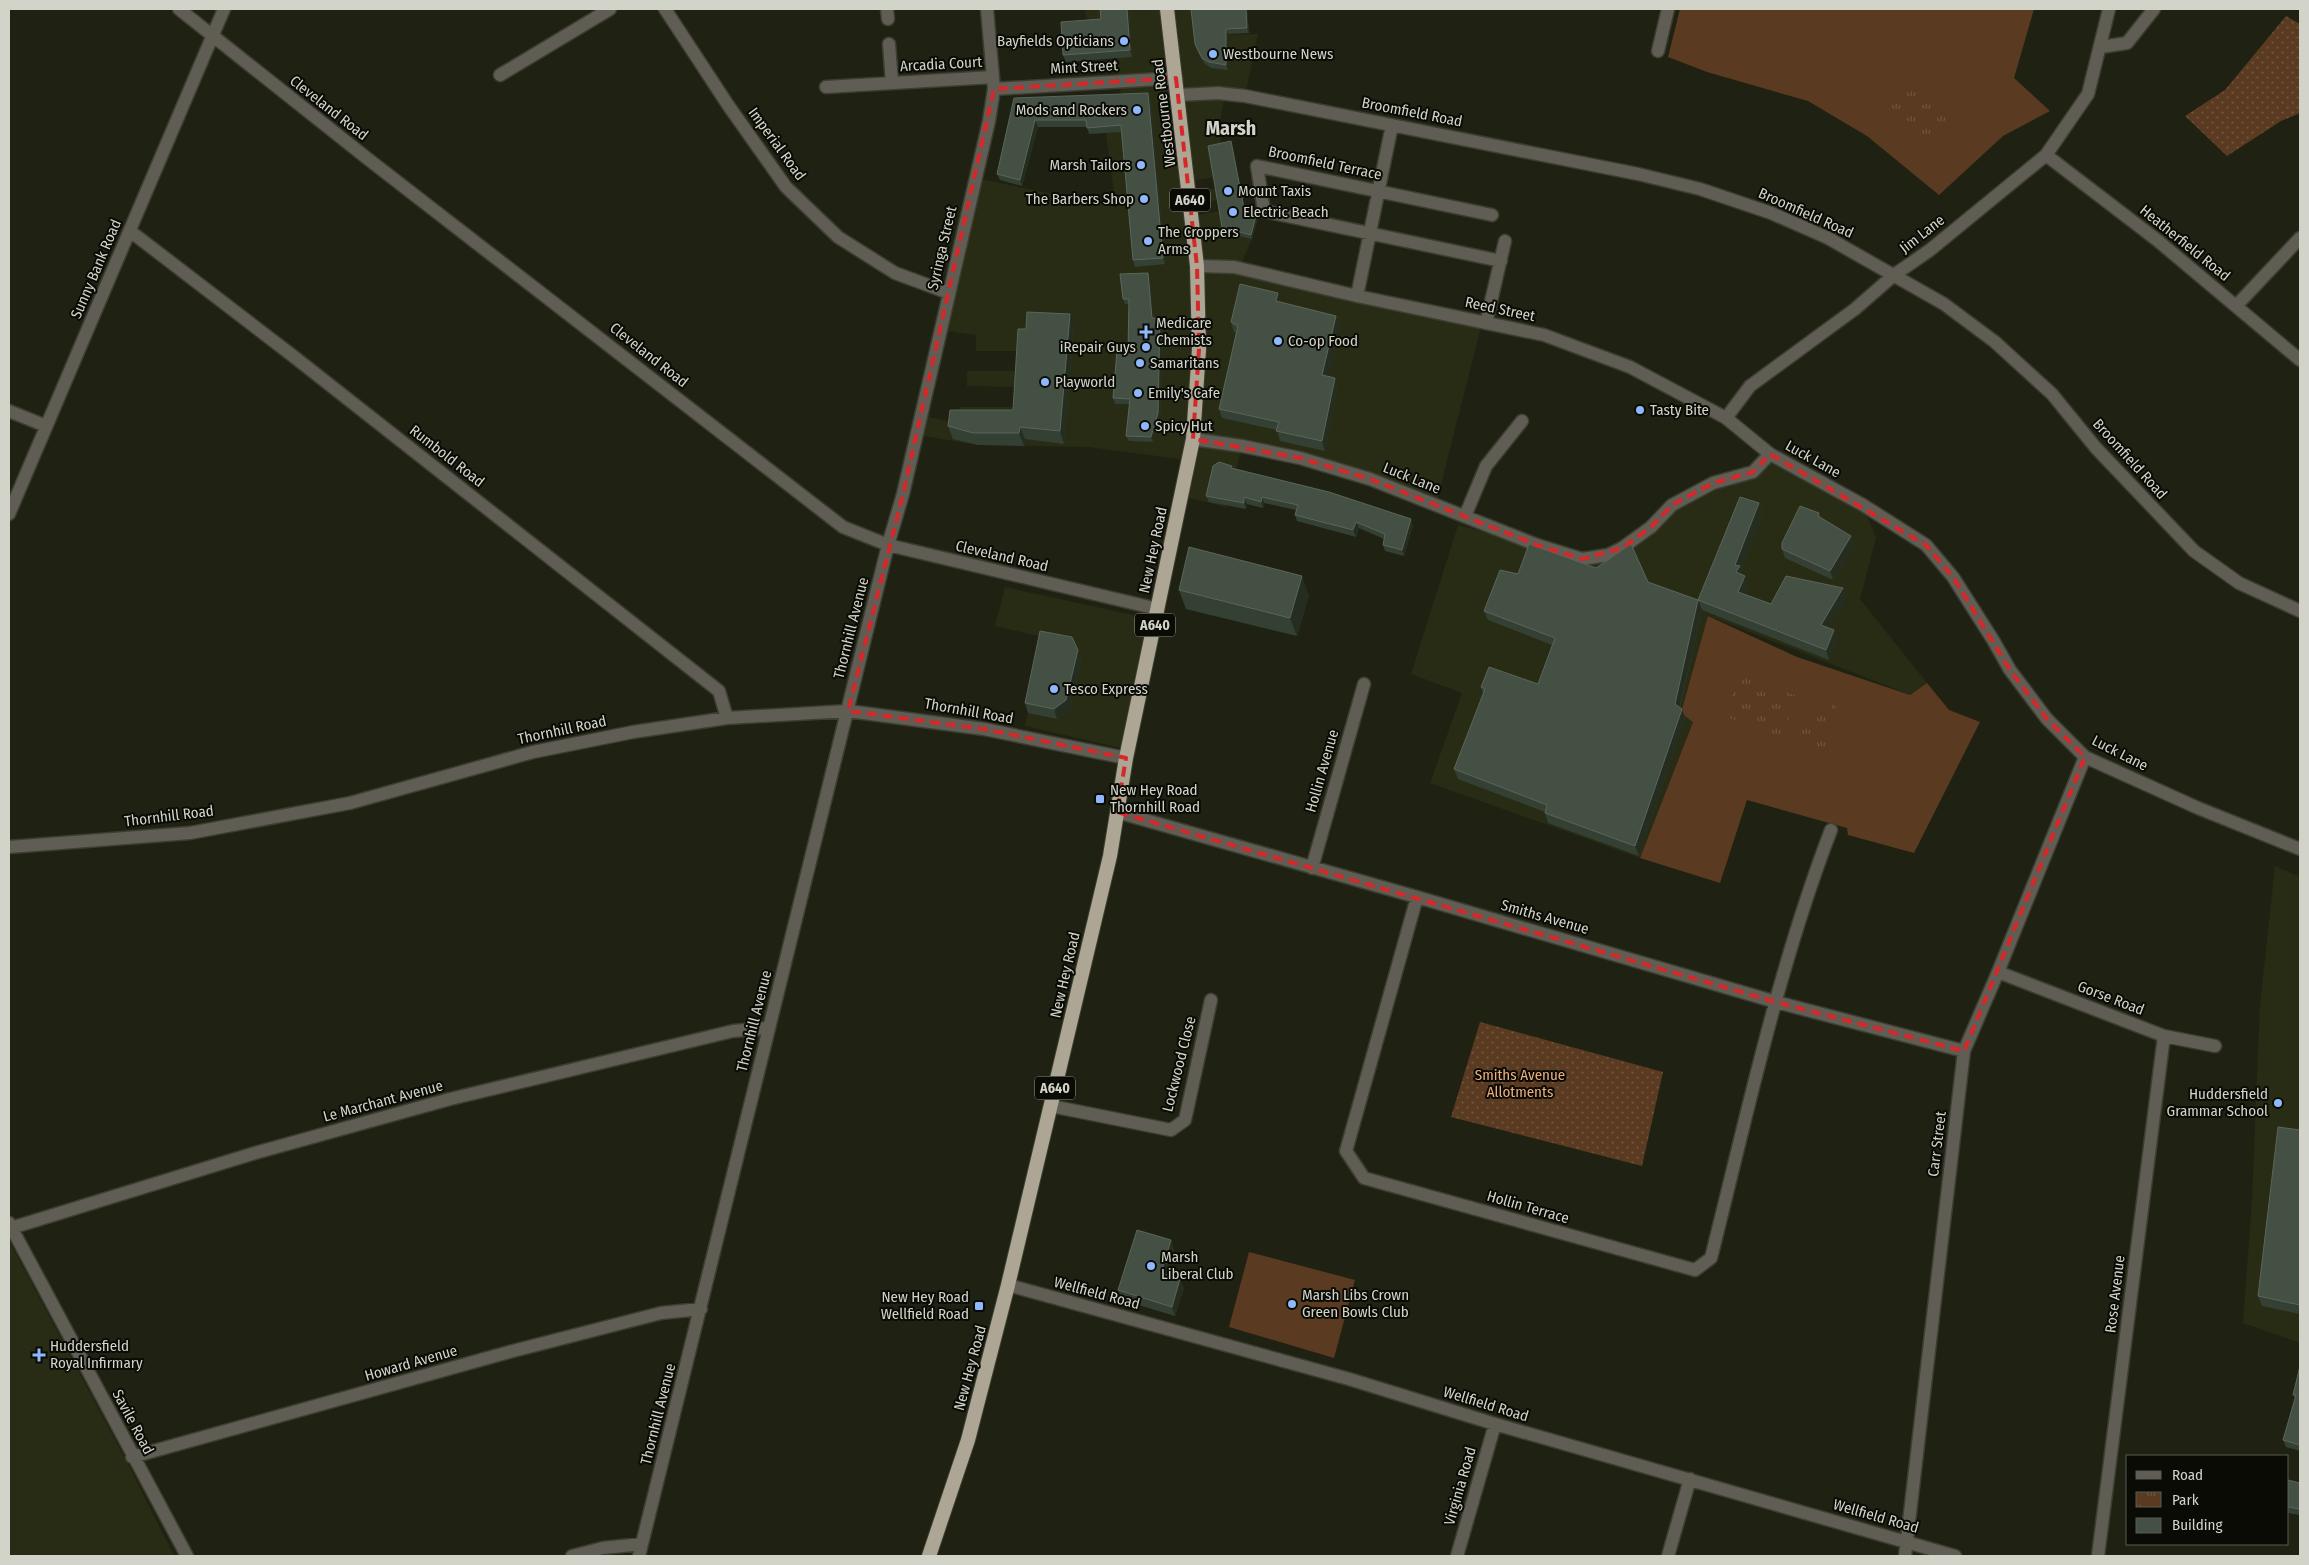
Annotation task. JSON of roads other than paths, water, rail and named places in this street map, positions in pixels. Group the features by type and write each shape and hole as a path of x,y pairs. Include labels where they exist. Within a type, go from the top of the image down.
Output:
{"highway":[{"name":"Westbourne Road","path":"1167,9 1197,266 1200,313 1197,393"},
{"name":"New Hey Road","path":"928,1556 968,1440 1008,1285 1110,856 1126,758 1193,439 1197,393"}],"street":[{"name":"Cleveland Road","path":"179,9 368,159 843,527 888,546 1158,609"},
{"name":"Sunny Bank Road","path":"9,514 224,9"},
{"path":"500,75 610,9"},
{"name":"Imperial Road","path":"665,9 728,105 786,187 838,237 895,273 949,293"},
{"name":"Syringa Street","path":"904,494 989,121 993,83 987,9"},
{"path":"1658,51 1668,9"},
{"name":"Jim Lane","path":"1726,418 1750,386 1855,309 1894,275 1930,250 2046,155 2088,94 2109,9"},
{"path":"2101,47 2127,43 2154,9"},
{"name":"Arcadia Court","path":"890,44 892,83"},
{"name":"Mint Street","path":"993,83 1176,78"},
{"name":"Arcadia Court","path":"826,87 892,83 993,83"},
{"name":"Broomfield Road","path":"1178,95 1218,93 1245,96 1638,174 1700,189 1771,213 1828,238 1944,304 1995,342 2045,388 2148,505 2194,551 2239,583 2300,611"},
{"path":"1357,296 1392,125"},
{"name":"Heatherfield Road","path":"2046,155 2157,240 2300,360"},
{"name":"Broomfield Terrace","path":"1492,215 1257,166 1264,211 1501,261"},
{"name":"Rumbold Road","path":"130,231 301,362 719,691 727,718"},
{"path":"2236,306 2300,238"},
{"path":"1486,323 1506,241"},
{"name":"Reed Street","path":"1197,266 1234,267 1357,296 1544,335 1630,367 1726,418 1770,454"},
{"path":"9,410 46,426"},
{"path":"1465,516 1486,466 1522,421"},
{"name":"Luck Lane","path":"1193,439 1242,446 1300,458 1370,478 1537,545 1582,559 1608,555 1622,548 1651,527 1672,505 1713,483 1753,472 1770,454 1863,505 1926,545 1953,578 1994,640 2010,670 2047,719 2085,757 2198,808 2300,848"},
{"name":"Thornhill Avenue","path":"641,1550 888,546 904,494"},
{"name":"Hollin Avenue","path":"1312,868 1364,684"},
{"name":"Thornhill Road","path":"9,846 190,832 350,803 533,752 633,732 727,718 848,711 984,729 1126,758"},
{"name":"Carr Street","path":"1905,1556 1964,1051 2085,757"},
{"name":"Smiths Avenue","path":"1117,812 1776,1002 1964,1051"},
{"path":"1776,1002 1814,874 1831,830"},
{"name":"Hollin Terrace","path":"1417,897 1346,1151 1364,1178 1695,1270 1710,1258 1776,1002"},
{"name":"Gorse Road","path":"1998,972 2164,1036 2215,1046"},
{"name":"Lockwood Close","path":"1051,1106 1170,1130 1185,1120 1211,1000"},
{"name":"Le Marchant Avenue","path":"10,1225 255,1153 450,1099 588,1068 733,1031 768,1028"},
{"name":"Rose Avenue","path":"2098,1556 2164,1036"},
{"name":"Savile Road","path":"10,1225 132,1457 188,1556"},
{"name":"Wellfield Road","path":"1008,1285 1349,1379 1495,1424 1954,1556"},
{"name":"Howard Avenue","path":"132,1457 509,1352 661,1313 701,1309"},
{"name":"Virginia Road","path":"1457,1556 1495,1424"},
{"path":"1668,1556 1690,1479"},
{"path":"572,1556 603,1548 641,1550"}],"place":[{"name":"Bayfields Opticians","path":"1124,41"},
{"name":"Westbourne News","path":"1213,54"},
{"name":"Mods and Rockers","path":"1137,110"},
{"name":"Marsh Tailors","path":"1141,165"},
{"name":"Mount Taxis","path":"1228,191"},
{"name":"The Barbers Shop","path":"1144,199"},
{"name":"Electric Beach","path":"1233,212"},
{"name":"The Croppers Arms","path":"1148,241"},
{"name":"Medicare Chemists","path":"1146,332"},
{"name":"Co-op Food","path":"1278,341"},
{"name":"iRepair Guys","path":"1146,347"},
{"name":"Samaritans","path":"1140,363"},
{"name":"Playworld","path":"1045,382"},
{"name":"Emily's Cafe","path":"1138,393"},
{"name":"Tasty Bite","path":"1640,410"},
{"name":"Spicy Hut","path":"1145,426"},
{"name":"Tesco Express","path":"1054,689"},
{"name":"New Hey Road Thornhill Road","path":"1100,799"},
{"name":"Huddersfield Grammar School","path":"2278,1103"},
{"name":"Marsh Liberal Club","path":"1151,1266"},
{"name":"Marsh Libs Crown Green Bowls Club","path":"1292,1304"},
{"name":"New Hey Road Wellfield Road","path":"979,1306"},
{"name":"Huddersfield Royal Infirmary","path":"39,1355"}],"district":[{"name":"Marsh","path":"1231,128"}],"park label":[{"name":"Smiths Avenue Allotments","path":"1520,1084"}]}
